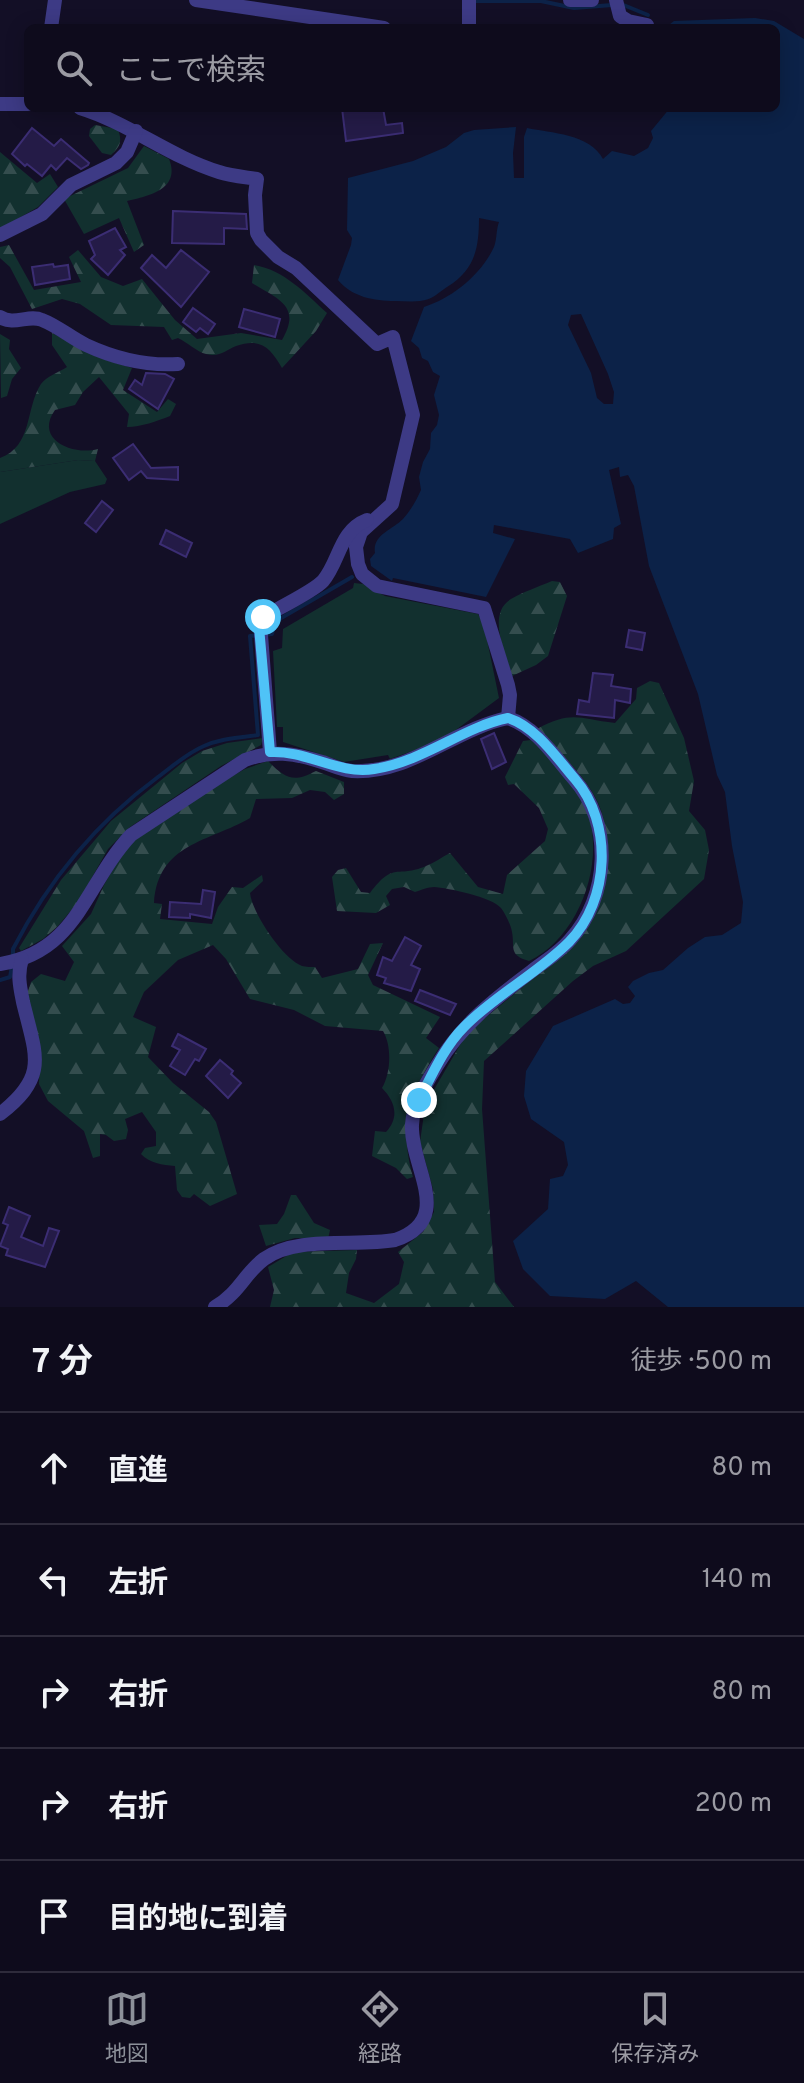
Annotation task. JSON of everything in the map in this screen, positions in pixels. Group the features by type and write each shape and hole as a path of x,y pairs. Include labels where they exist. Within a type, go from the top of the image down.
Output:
{"street":[{"path":"52,24 55,0"},
{"path":"196,0 357,24"},
{"path":"469,0 469,24"},
{"path":"570,0 592,0"},
{"path":"616,0 620,16 642,24"},
{"path":"0,104 24,104"},
{"path":"93,112 219,172 257,179 257,233 261,240 278,257 296,268 377,344 393,337 413,415 392,504 361,532 356,547 362,574 377,586 484,608 508,685 508,718"},
{"path":"0,235 42,214 71,185 116,163 127,152 136,131"},
{"path":"0,317 13,322 39,318 87,345 123,358 159,365 178,364"},
{"path":"270,752 260,635 263,617 323,581 343,541 361,522 375,518"},
{"path":"0,1114 29,1086 35,1065 34,1045 18,969 11,962 44,948 63,935 131,835 245,760 270,752 300,756 351,771 372,770 426,754 508,718 521,722 581,786 594,809 602,837 603,860 589,909 570,941 464,1027 432,1075 419,1100 412,1127 426,1197 423,1222 418,1229 408,1236 383,1242 301,1245 277,1252 256,1267 231,1298 215,1307"}],"green space":[{"path":"95,125 118,129 120,143 111,155 102,153 89,136 90,129"},
{"path":"144,146 169,159 172,169 171,178 161,189 127,201 144,245 134,252 119,218 84,234 64,199 128,168"},
{"path":"0,152 37,183 50,174 58,187 38,207 0,229"},
{"path":"9,245 34,290 81,282 69,257 78,250 101,277 123,286 142,279 175,320 197,339 241,333 282,340 288,328 288,311 278,299 252,283 254,265 284,277 327,313 316,331 282,368 274,355 259,344 245,344 219,354 206,354 178,338 172,340 164,327 111,325 80,304 62,299 32,309 10,267 0,258 0,247"},
{"path":"52,333 103,359 132,368 123,390 157,412 168,399 176,404 170,416 127,427 129,414 99,377 75,405 55,410 49,429 59,443 67,447 88,451 98,449 95,461 78,460 0,472 0,458 11,452 23,436 41,384 67,367 52,345"},
{"path":"0,334 10,340 9,349 21,368 12,379 7,396 1,398"},
{"path":"78,460 95,461 107,479 105,484 70,492 0,524 0,472"},
{"path":"552,581 560,582 567,596 548,656 512,676 502,646 500,614 511,599"},
{"path":"354,583 363,584 385,596 478,614 484,625 499,698 441,741 390,759 388,755 344,762 283,742 283,727 277,727 273,651 282,648 283,629 353,588"},
{"path":"650,681 659,683 684,738 694,781 689,811 705,830 709,850 704,879 626,951 593,966 573,981 484,1061 482,1109 495,1282 514,1307 270,1307 274,1290 268,1267 293,1252 357,1250 346,1293 374,1303 399,1284 404,1262 398,1252 423,1232 434,1212 433,1189 420,1142 424,1114 432,1093 467,1033 580,939 590,923 604,886 607,845 600,807 579,774 537,729 568,718 615,723 636,699 637,688"},
{"path":"263,738 261,745 221,766 130,827 108,849 78,902 58,926 21,951 19,948 61,880 111,821 182,763 202,751 227,743"},
{"path":"531,740 557,766 585,806 593,849 585,894 575,915 547,950 529,961 518,956 510,926 501,908 480,897 449,889 432,887 415,892 404,887 392,889 386,896 390,905 376,913 337,911 332,877 338,870 346,868 361,892 370,893 391,873 416,870 450,853 478,887 503,894 507,875 545,841 548,829 539,808 514,784 508,785 505,777 523,741"},
{"path":"268,761 290,777 301,777 316,771 344,782 344,794 334,800 325,792 310,790 292,798 256,799 250,818 188,847 165,868 154,903 162,904 160,919 212,924 218,907 232,887 243,888 262,875 263,881 250,893 252,902 270,934 294,962 315,967 322,978 358,969 370,944 383,943 368,975 373,985 440,1017 426,1038 439,1048 414,1094 410,1109 407,1140 413,1177 407,1179 396,1168 372,1156 375,1131 386,1132 394,1115 393,1104 382,1088 389,1060 383,1031 325,1026 294,1010 250,999 226,959 213,945 178,960 144,992 133,1017 156,1027 148,1057 216,1122 237,1194 210,1206 194,1194 190,1198 182,1197 177,1190 175,1166 152,1161 141,1154 145,1148 156,1146 156,1132 142,1112 125,1119 128,1130 126,1139 114,1141 100,1134 100,1156 93,1158 84,1131 48,1101 39,1084 40,1061 26,997 31,982 41,974 65,981 74,962 62,946 91,914 126,846 222,782"},
{"path":"291,1195 296,1195 314,1223 330,1230 328,1239 295,1238 266,1246 259,1225 277,1224"}],"water":[{"path":"755,18 779,24 670,24 674,21"},
{"path":"780,25 804,39 804,1307 668,1307 636,1281 605,1299 550,1296 523,1269 513,1241 548,1209 550,1179 563,1176 568,1165 564,1142 531,1119 524,1096 526,1071 553,1026 615,999 623,1004 630,1003 635,996 628,987 633,981 663,970 705,937 722,935 741,923 743,902 725,792 717,775 698,694 649,566 634,486 628,475 620,477 619,467 609,470 621,524 614,528 613,539 578,553 570,539 494,525 493,533 515,539 486,597 393,578 392,581 371,566 370,559 377,542 403,519 421,490 419,477 430,449 431,433 437,425 439,415 434,395 440,376 433,372 428,361 422,358 419,348 411,341 424,307 455,291 482,267 494,247 499,222 479,218 476,249 469,266 431,298 411,301 364,297 338,280 352,238 347,230 348,178 413,161 446,147 464,133 474,130 516,127 514,178 524,178 524,137 527,128 580,140 589,144 603,159 612,151 634,156 648,148 653,138 651,131 667,112 780,112"}],"pier":[{"path":"581,314 608,374 614,392 613,404 604,404 597,398 591,373 568,325 571,315"}],"building":[{"path":"342,112 384,112 386,125 402,123 403,133 346,141"},
{"path":"32,128 54,146 61,139 88,165 81,169 67,158 56,170 51,165 42,176 27,164 25,166 12,154"},
{"path":"173,211 246,214 247,229 224,228 224,244 172,243"},
{"path":"115,228 126,247 120,250 125,255 108,275 91,259 95,255 89,241"},
{"path":"181,250 209,272 181,307 141,268 152,255 166,268"},
{"path":"53,264 54,267 68,265 70,279 35,285 32,267"},
{"path":"193,308 215,324 208,334 200,328 196,332 183,322"},
{"path":"244,309 280,319 275,337 239,327"},
{"path":"146,373 165,374 174,379 158,409 129,389 135,380 142,385"},
{"path":"133,444 151,468 178,467 178,480 147,478 141,471 129,480 113,458"},
{"path":"102,501 113,510 96,532 85,523"},
{"path":"166,530 192,543 186,557 160,544"},
{"path":"629,630 645,633 642,650 626,647"},
{"path":"593,673 613,675 611,686 631,689 630,703 615,700 614,718 577,714 579,700 589,702"},
{"path":"494,733 506,762 492,769 481,739"},
{"path":"203,890 215,892 211,918 190,914 190,918 169,917 170,902 201,904"},
{"path":"405,937 421,946 411,965 420,969 411,991 384,983 386,978 377,975 383,957 392,961"},
{"path":"420,990 456,1004 450,1015 415,1001"},
{"path":"178,1034 206,1049 185,1075 170,1066 180,1050 172,1046"},
{"path":"220,1060 241,1083 228,1098 206,1076"},
{"path":"9,1207 30,1216 21,1237 43,1246 49,1228 59,1231 45,1267 6,1255 8,1249 0,1246 8,1225 3,1223"}],"waterway":[{"path":"476,1 541,1 574,8 612,5"},
{"path":"621,4 648,15"},
{"path":"13,957 13,949 27,924 58,877 115,813 198,749 217,741 258,735 250,636 272,634 276,621 352,577"},
{"path":"0,980 10,977 12,966"}],"route":[{"path":"263,617 259,627 270,752 300,756 339,769 372,770 426,754 508,718 527,727 581,786 598,821 603,860 598,883 580,927 560,950 464,1027 450,1045 419,1100"}]}
